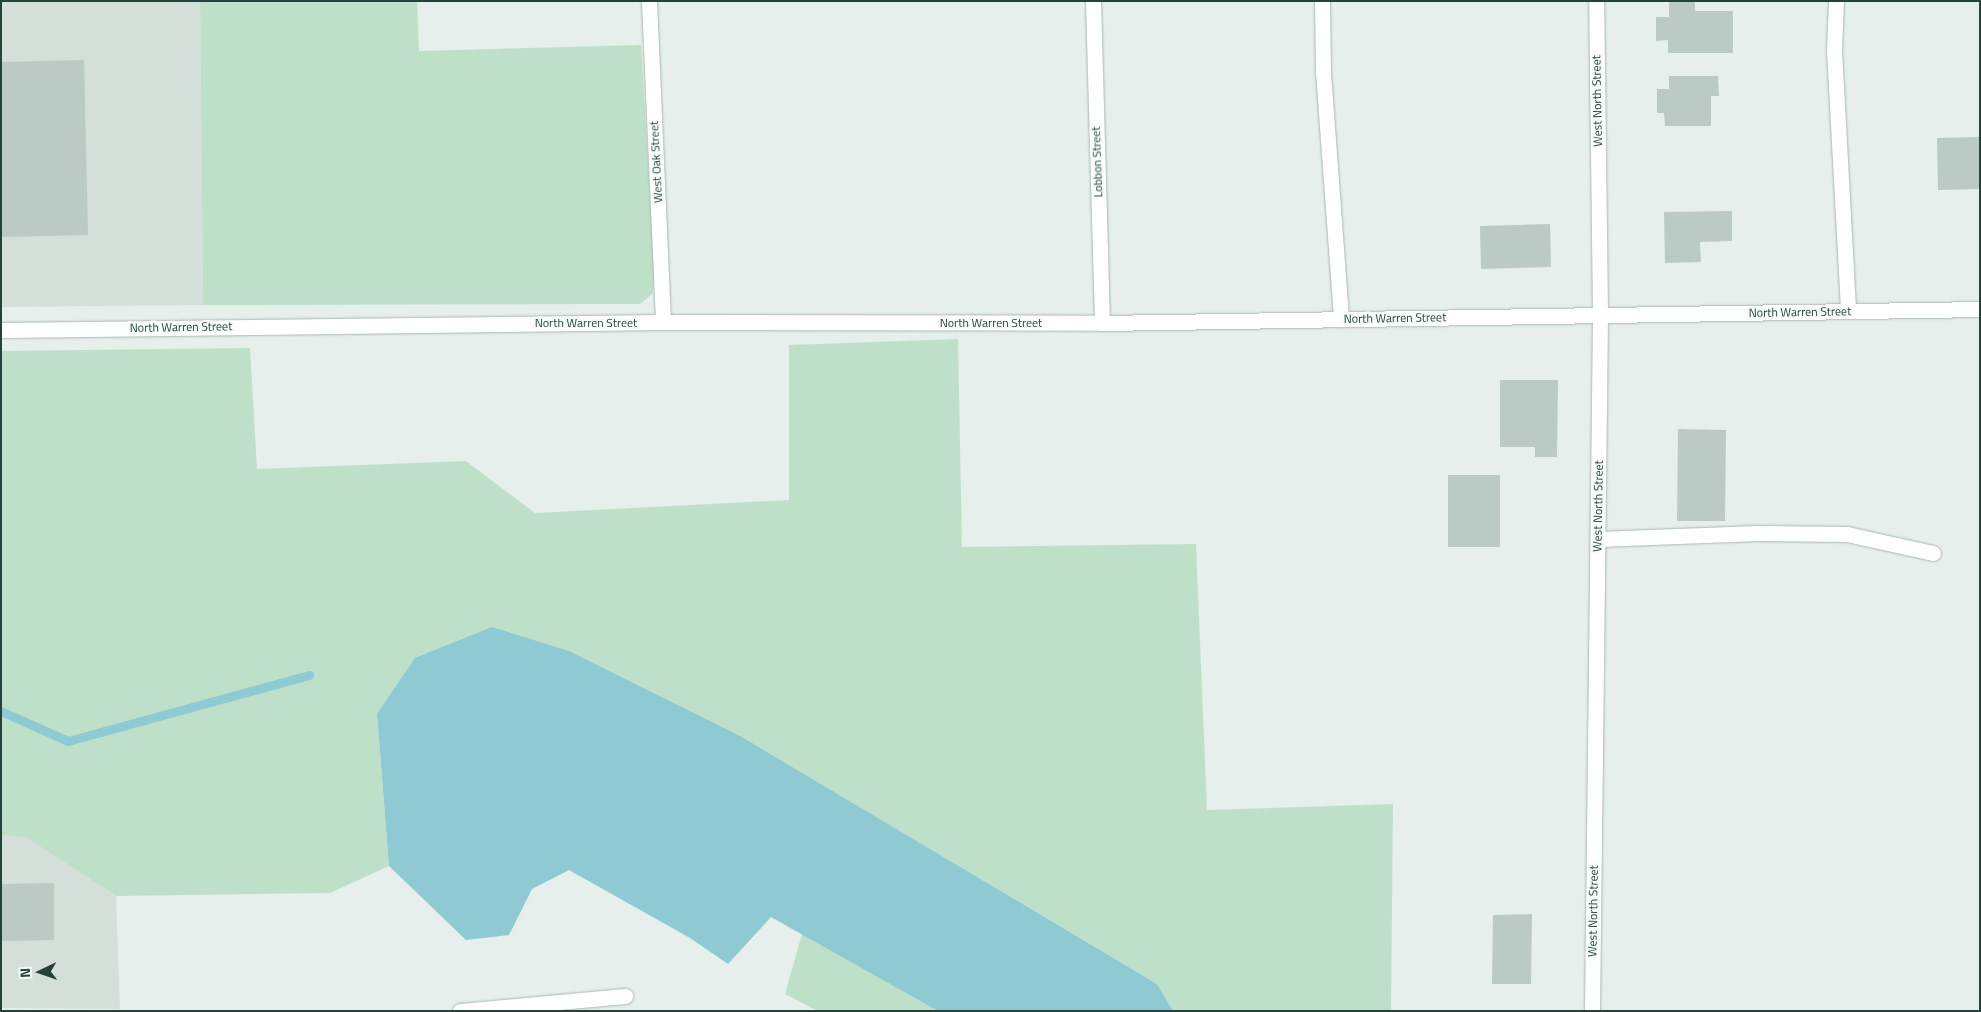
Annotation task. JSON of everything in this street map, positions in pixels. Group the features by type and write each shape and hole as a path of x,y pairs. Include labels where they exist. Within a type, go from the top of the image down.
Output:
{"street":[{"name":"West Oak Street","path":"649,1 663,322"},
{"name":"Lobbon Street","path":"1093,1 1102,323"},
{"path":"1322,1 1322,72 1341,319"},
{"name":"West North Street","path":"1592,1011 1600,314 1596,1"},
{"path":"1836,1 1834,50 1848,312"},
{"name":"North Warren Street","path":"1,330 663,322 1102,323 1980,309"},
{"path":"1598,539 1757,533 1847,534 1933,553"},
{"path":"460,1011 625,996"}],"shaded area":[{"path":"1,1 200,1 203,305 1,307"},
{"path":"1,835 25,836 116,896 120,1009 1,1008"}],"green space":[{"path":"200,1 417,1 419,51 641,45 655,279 652,294 640,304 203,305"},
{"path":"958,339 962,547 1196,544 1207,810 1393,804 1391,1011 1173,1011 1157,984 742,737 377,714 389,866 330,893 116,896 26,837 1,835 1,351 250,348 257,469 466,461 535,513 789,500 789,345"},
{"path":"802,934 938,1011 818,1011 785,994"}],"water":[{"path":"492,627 569,651 742,737 1157,984 1173,1011 938,1011 771,917 728,964 690,938 569,870 532,889 509,935 466,940 389,866 377,714 415,658"}],"building":[{"path":"1669,1 1695,1 1695,11 1733,11 1733,53 1668,53 1668,40 1656,41 1656,17 1669,17"},
{"path":"84,60 88,235 1,237 1,62"},
{"path":"1669,76 1718,76 1719,96 1711,96 1711,126 1665,126 1664,113 1657,113 1657,89 1669,89"},
{"path":"1980,137 1980,189 1938,190 1937,138"},
{"path":"1732,211 1732,241 1700,242 1701,262 1665,263 1664,212"},
{"path":"1550,224 1551,267 1481,269 1480,226"},
{"path":"1500,380 1558,380 1557,457 1535,457 1535,447 1500,447"},
{"path":"1678,429 1726,430 1725,521 1677,521"},
{"path":"1448,475 1500,475 1500,547 1448,547"},
{"path":"54,883 54,940 1,941 1,884"},
{"path":"1532,914 1531,984 1492,984 1493,915"}],"waterway":[{"path":"1,711 68,741 309,675"}]}
